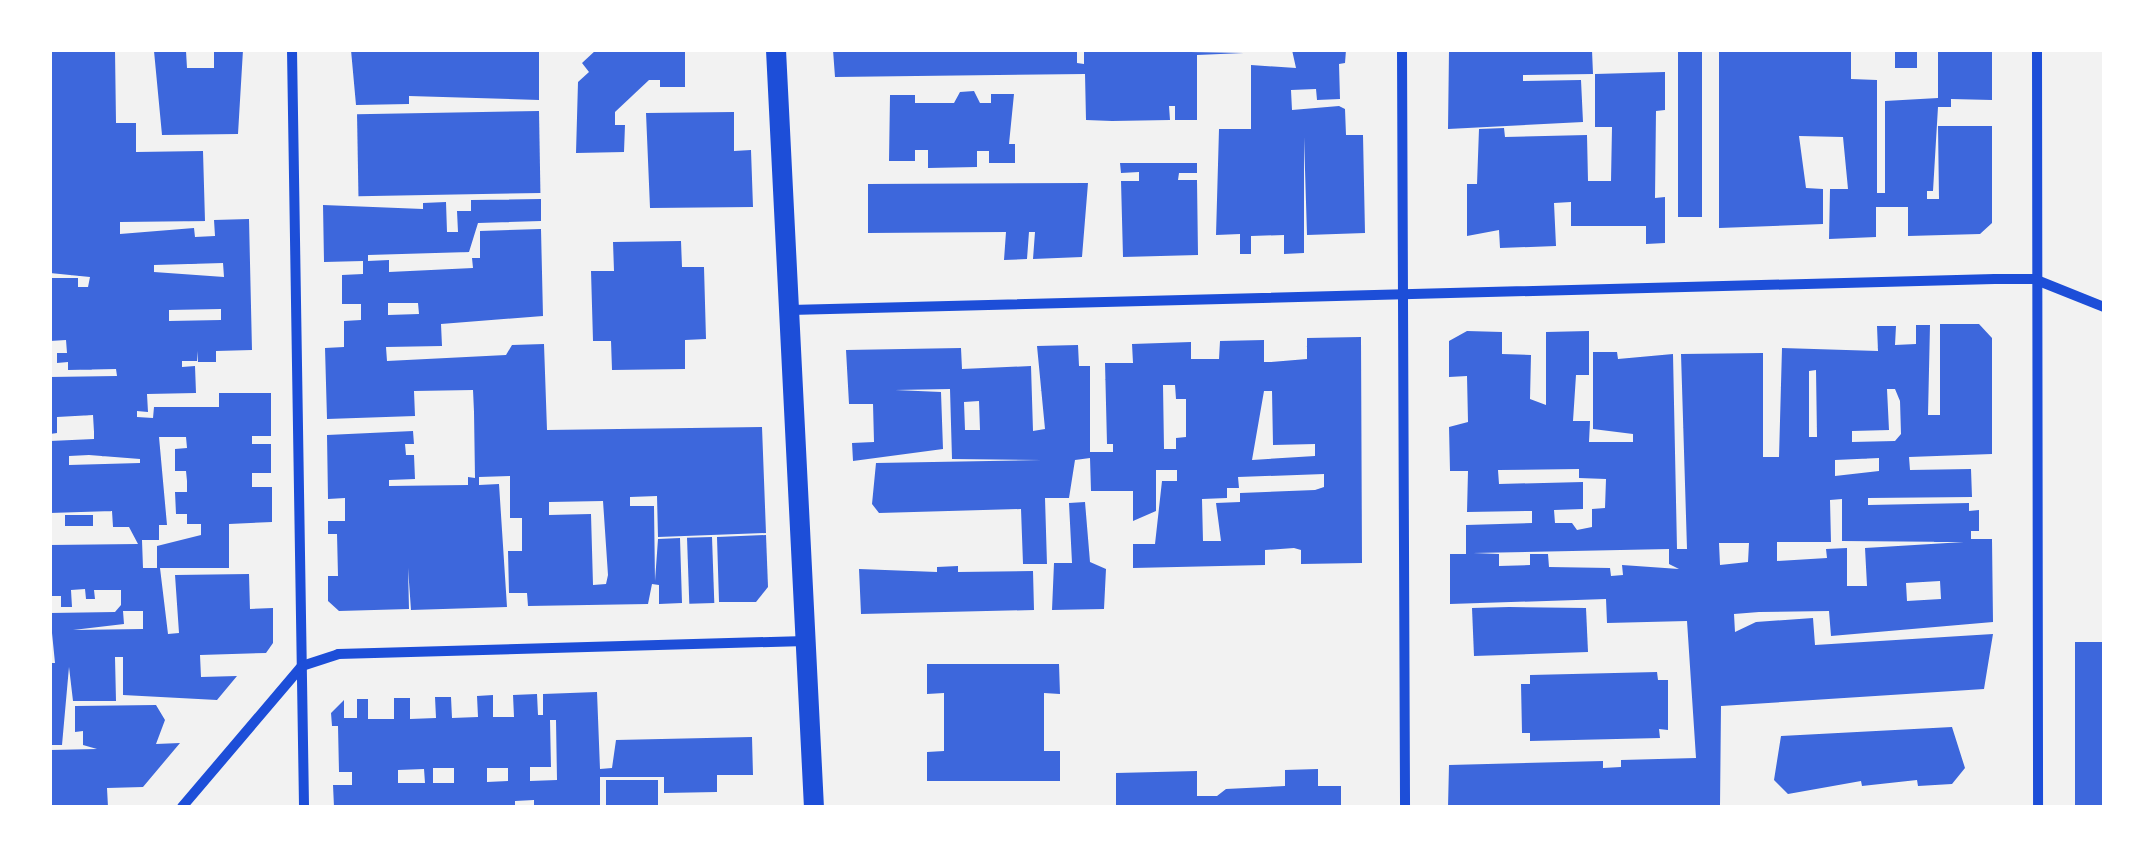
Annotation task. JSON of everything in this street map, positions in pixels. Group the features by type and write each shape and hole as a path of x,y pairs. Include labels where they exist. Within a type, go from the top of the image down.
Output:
{"main road":[{"path":"776,50 814,807"}],"street":[{"path":"292,50 304,807"},
{"path":"1402,50 1405,807"},
{"path":"2037,50 2034,279 2038,807"},
{"path":"790,310 2034,279 2104,307"},
{"path":"182,807 302,666 338,654 806,641"}],"building":[{"path":"50,50 115,50 116,123 136,123 136,152 203,151 205,221 120,222 120,234 194,228 195,237 215,236 214,220 249,219 252,350 216,351 216,362 198,362 197,351 197,361 182,361 182,367 195,366 196,393 147,394 148,412 137,411 137,417 153,418 154,407 219,407 219,393 271,393 271,436 252,436 252,444 271,444 271,473 252,473 252,487 272,487 272,522 229,524 229,568 160,568 168,634 179,633 175,575 249,574 250,609 273,608 273,643 266,653 200,655 201,677 237,676 217,700 123,695 123,657 115,657 116,701 73,701 69,667 62,745 50,745 50,663 55,663 50,613 115,612 121,605 121,590 94,590 95,599 86,599 85,589 71,590 72,607 61,607 61,596 50,596 50,545 138,544 129,527 113,527 112,511 50,513 50,441 94,439 94,432 93,415 57,417 57,433 50,434 50,377 117,376 116,369 68,370 68,362 57,363 57,353 67,353 66,340 50,341 50,278 78,278 78,287 88,287 90,277 50,273","holes":["223,263 224,277 154,272 154,265","221,309 221,320 169,321 169,310","159,437 186,437 187,448 175,449 175,471 186,471 187,481 187,492 175,492 176,514 187,514 187,524 201,524 201,535 157,546 157,568 143,568 142,540 159,540 159,525 167,525","69,456 140,459 140,463 69,465","123,611 143,611 143,629 73,630 124,624"]},
{"path":"214,50 243,50 238,134 162,135 154,51 186,51 187,68 214,68"},
{"path":"351,50 539,50 539,100 409,96 409,104 356,105"},
{"path":"596,50 685,50 685,87 660,87 660,80 649,80 615,112 615,125 625,125 624,152 576,153 578,82 589,72 582,63"},
{"path":"833,50 1077,50 1077,63 1084,64 1084,50 1244,53 1197,55 1197,120 1175,120 1175,106 1169,106 1170,120 1112,121 1086,120 1085,74 835,77"},
{"path":"1292,50 1346,50 1345,63 1339,64 1340,99 1317,100 1316,89 1291,90 1292,110 1339,106 1345,109 1346,135 1363,135 1365,233 1307,235 1304,137 1304,253 1284,254 1284,235 1251,236 1251,254 1240,254 1240,234 1216,235 1219,129 1251,129 1251,65 1296,68"},
{"path":"1449,50 1592,50 1593,74 1523,75 1523,81 1581,80 1583,122 1448,129"},
{"path":"1678,50 1702,50 1702,217 1678,217"},
{"path":"1719,50 1851,50 1851,79 1877,80 1877,193 1885,193 1885,101 1938,98 1938,50 1992,50 1992,100 1951,99 1951,107 1938,107 1933,191 1927,191 1927,199 1939,199 1938,126 1992,126 1992,223 1980,234 1908,236 1908,207 1876,207 1876,237 1829,239 1830,189 1848,189 1843,137 1799,136 1806,188 1823,189 1823,224 1719,228"},
{"path":"1895,50 1917,50 1917,68 1895,68"},
{"path":"1665,72 1665,110 1656,111 1655,198 1665,197 1665,243 1646,244 1646,226 1571,226 1571,202 1554,203 1556,246 1500,248 1499,230 1467,236 1467,184 1477,184 1479,129 1504,128 1505,137 1587,135 1588,181 1611,181 1612,127 1595,127 1595,74"},
{"path":"974,91 980,103 991,103 991,94 1014,94 1009,144 1015,144 1015,163 989,163 989,151 977,151 977,167 928,168 928,150 915,150 915,161 889,161 890,95 915,95 915,103 954,103 960,92"},
{"path":"539,111 540,193 358,196 357,114"},
{"path":"734,112 734,151 751,150 753,207 650,208 646,113"},
{"path":"1120,163 1197,163 1197,173 1179,173 1178,180 1197,180 1198,255 1123,257 1121,181 1139,181 1139,172 1121,173"},
{"path":"1088,183 1082,257 1033,259 1035,232 1029,232 1027,259 1004,260 1006,232 868,233 868,184"},
{"path":"541,199 541,221 478,223 469,252 368,255 368,261 389,260 389,272 473,268 472,258 480,258 480,231 541,229 543,316 441,324 442,346 386,347 387,361 506,355 512,345 544,344 547,430 762,427 766,533 658,537 657,496 630,497 630,506 654,506 655,581 658,539 680,538 682,603 659,604 659,585 652,584 648,604 528,606 527,593 509,593 508,551 522,551 522,518 510,518 510,476 479,477 479,485 499,484 507,607 411,610 408,568 409,609 339,611 328,601 328,576 338,576 337,534 328,534 328,521 345,521 345,498 328,499 327,435 413,431 414,444 405,444 406,455 414,455 415,479 389,480 389,486 468,485 468,477 475,478 473,390 414,391 415,416 327,419 325,348 344,347 344,321 361,320 361,304 342,304 342,275 363,274 363,261 324,262 323,205 423,209 423,203 446,202 447,232 458,232 457,211 471,211 471,200","holes":["388,303 418,303 419,314 388,315","603,501 608,575 606,584 593,585 591,514 549,515 549,502"]},
{"path":"681,241 682,267 704,267 706,339 685,340 685,369 612,370 611,341 593,341 591,271 614,271 613,242"},
{"path":"1940,324 1979,324 1992,338 1992,454 1909,457 1910,470 1971,469 1972,497 1868,498 1868,505 1969,503 1969,511 1979,510 1979,531 1971,531 1971,539 1992,539 1993,622 1831,636 1829,611 1759,612 1734,614 1735,632 1756,622 1813,618 1815,645 1993,634 1984,689 1721,706 1720,807 1448,807 1449,765 1603,761 1603,768 1621,767 1621,760 1696,758 1687,621 1607,623 1606,599 1450,604 1450,554 1466,554 1466,525 1532,523 1532,511 1467,512 1468,471 1450,471 1449,427 1468,422 1467,376 1449,377 1449,341 1467,331 1502,332 1502,354 1531,355 1530,399 1546,405 1546,332 1589,331 1589,375 1576,375 1573,421 1590,421 1589,442 1633,442 1633,434 1593,429 1593,352 1617,352 1618,359 1673,354 1677,549 1687,549 1681,354 1763,353 1763,457 1779,457 1782,348 1878,351 1877,326 1896,326 1895,345 1916,344 1916,325 1930,325 1928,415 1940,415","holes":["1816,370 1817,437 1809,437 1809,371","1887,389 1895,389 1900,401 1901,434 1895,441 1852,442 1852,431 1889,430","1879,458 1879,471 1835,476 1835,460","1579,469 1579,478 1606,479 1605,508 1592,509 1592,527 1577,530 1572,523 1555,523 1554,510 1583,509 1583,482 1499,484 1498,470","1842,499 1842,541 1964,542 1865,548 1867,586 1847,586 1847,548 1826,549 1827,558 1777,561 1777,542 1831,542 1830,500","1719,543 1749,543 1748,562 1720,565","1669,549 1669,564 1679,569 1622,565 1623,575 1611,576 1610,568 1549,567 1548,554 1530,554 1530,565 1499,566 1499,554 1473,553","1940,581 1941,599 1907,601 1906,583"]},
{"path":"1361,337 1362,563 1301,564 1301,550 1294,548 1265,550 1265,565 1133,568 1133,544 1155,544 1162,481 1177,481 1177,470 1156,470 1156,511 1133,521 1133,491 1091,491 1090,458 1075,460 1069,498 1045,498 1047,564 1023,564 1021,509 879,513 872,504 876,463 1042,460 952,459 950,389 895,390 941,392 943,449 853,461 852,443 874,442 873,404 849,404 846,350 961,348 962,369 1031,366 1033,431 1045,429 1037,346 1078,345 1079,366 1090,366 1090,452 1113,452 1113,444 1107,444 1105,363 1133,363 1132,344 1191,342 1191,359 1219,359 1220,341 1264,340 1264,362 1271,362 1307,359 1307,338","holes":["1163,385 1175,385 1176,399 1186,399 1186,437 1176,438 1176,449 1164,449","1264,391 1272,391 1273,445 1315,444 1315,456 1252,460","979,401 980,430 965,430 964,402","1324,474 1324,487 1240,493 1240,502 1216,503 1221,541 1203,541 1202,499 1227,498 1227,488 1239,488 1238,477"]},
{"path":"1085,502 1090,562 1106,569 1104,609 1052,610 1054,563 1072,563 1069,503"},
{"path":"65,515 93,515 93,526 65,526"},
{"path":"766,535 768,587 756,602 719,602 717,537"},
{"path":"712,537 714,603 689,604 687,538"},
{"path":"958,566 958,572 1033,571 1034,610 861,614 859,569 937,572 937,567"},
{"path":"1472,608 1586,608 1588,652 1474,656"},
{"path":"2075,642 2104,642 2104,807 2075,807"},
{"path":"927,664 1059,664 1060,694 1044,693 1044,751 1060,751 1060,781 927,781 927,752 944,751 944,693 927,694"},
{"path":"1657,672 1658,680 1668,680 1668,730 1659,729 1660,738 1530,741 1530,733 1522,733 1521,684 1530,684 1530,675"},
{"path":"597,692 600,769 612,768 616,740 752,737 753,775 717,775 717,792 664,793 664,777 600,777 600,807 534,807 534,800 515,801 515,807 334,807 333,785 352,785 352,772 339,772 338,726 332,726 331,713 344,700 344,718 357,718 357,699 368,699 368,719 394,719 394,698 410,698 410,719 436,718 435,697 451,697 452,718 478,717 477,696 493,695 493,717 514,717 513,695 537,694 538,715 543,715 543,694","holes":["550,720 556,720 557,780 530,781 530,767 551,767","433,768 454,768 454,783 433,783","487,768 508,768 508,781 487,782","424,769 425,783 398,783 398,770"]},
{"path":"156,705 165,720 156,744 180,743 143,787 107,788 108,807 50,807 50,750 97,749 83,745 83,731 75,732 75,706"},
{"path":"1952,727 1965,768 1952,784 1918,786 1917,780 1862,786 1861,781 1788,794 1774,780 1781,736"},
{"path":"1318,769 1318,786 1341,786 1341,807 1116,807 1116,773 1197,771 1197,796 1217,796 1226,789 1285,786 1285,770"},
{"path":"606,780 658,780 658,807 606,807"}]}
